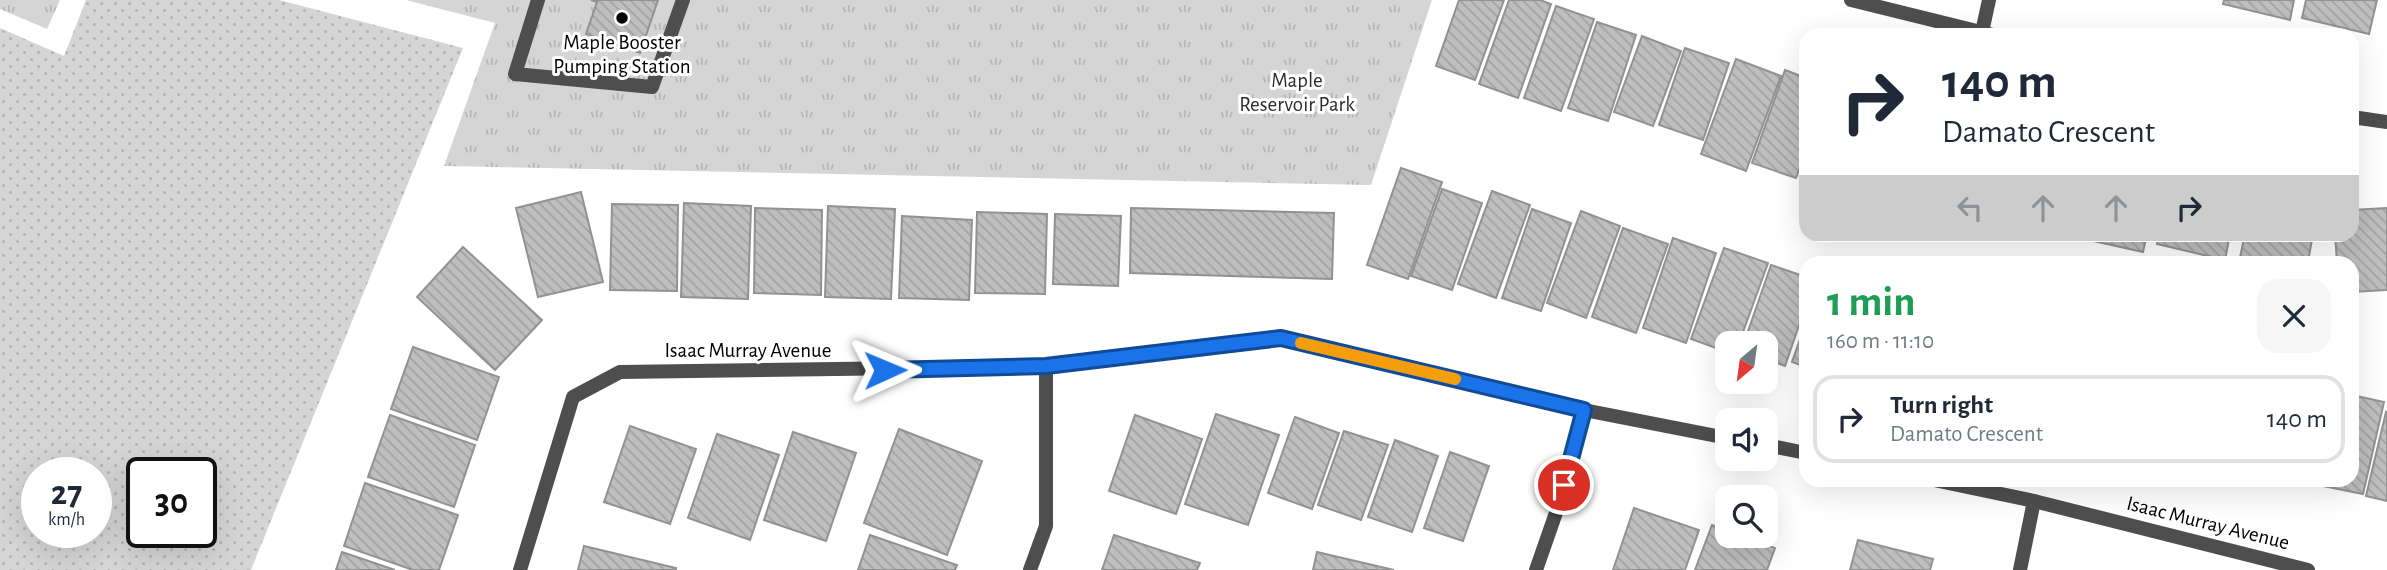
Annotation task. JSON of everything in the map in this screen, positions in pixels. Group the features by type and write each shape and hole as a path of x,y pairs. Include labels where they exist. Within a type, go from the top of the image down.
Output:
{"street":[{"path":"538,0 515,74 652,87 682,0"},
{"path":"1851,0 1964,28"},
{"path":"1988,28 1989,0"},
{"path":"2359,118 2387,122"},
{"name":"Isaac Murray Avenue","path":"520,570 573,397 620,372 1046,366 1281,338 1584,410 1715,436"},
{"path":"1030,570 1046,526 1046,366"},
{"path":"1536,570 1558,506 1584,410"},
{"path":"1778,447 1799,452"},
{"name":"Isaac Murray Avenue","path":"1967,487 2034,501 2308,570"},
{"path":"2020,570 2034,501"}],"green space":[{"path":"0,0 60,0 47,29 0,9"},
{"path":"86,0 279,0 463,48 251,570 0,570 0,28 64,56"},
{"name":"Maple Reservoir Park","path":"406,0 1432,0 1371,185 444,166 495,23"}],"building":[{"name":"Maple Booster Pumping Station","path":"591,0 658,0 640,53 586,34 597,2"},
{"path":"1459,0 1504,0 1475,80 1436,66"},
{"path":"1509,0 1540,0 1551,4 1518,98 1479,84"},
{"path":"2224,0 2294,0 2290,20 2223,4"},
{"path":"2306,0 2377,0 2369,34 2359,32 2359,28 2344,28 2302,18"},
{"path":"1556,6 1594,19 1561,111 1524,98"},
{"path":"1597,22 1636,35 1608,121 1568,108"},
{"path":"1642,36 1681,51 1653,126 1614,112"},
{"path":"1685,48 1729,63 1703,140 1659,125"},
{"path":"1736,59 1781,76 1746,171 1701,154"},
{"path":"1785,70 1799,75 1799,170 1796,178 1752,163"},
{"path":"1401,168 1442,182 1408,279 1367,265"},
{"path":"1442,189 1482,203 1452,290 1411,276"},
{"path":"1492,191 1530,205 1496,298 1458,284"},
{"path":"581,192 603,282 538,297 516,208"},
{"path":"684,203 751,206 748,299 681,297"},
{"path":"612,204 678,205 677,291 610,290"},
{"path":"828,206 895,209 891,299 825,297"},
{"path":"755,208 822,210 821,295 754,293"},
{"path":"1131,208 1334,213 1332,279 1130,273"},
{"path":"2387,208 2387,290 2359,292 2359,256 2337,256 2336,242 2359,242 2359,210"},
{"path":"1532,209 1571,223 1541,311 1502,298"},
{"path":"1581,211 1620,226 1586,318 1547,303"},
{"path":"977,212 1047,214 1045,294 975,293"},
{"path":"1055,214 1121,216 1118,286 1053,284"},
{"path":"902,216 972,220 969,300 899,298"},
{"path":"1623,228 1668,244 1636,333 1592,317"},
{"path":"1673,238 1716,253 1686,343 1643,328"},
{"path":"2098,242 2145,242 2143,252"},
{"path":"2228,242 2226,256 2208,256 2157,244"},
{"path":"2243,242 2312,242 2309,256 2240,256"},
{"path":"463,247 542,320 495,370 417,297"},
{"path":"1724,248 1768,263 1743,331 1715,331 1715,348 1691,339"},
{"path":"1771,265 1799,275 1799,325 1785,366 1778,363 1778,331 1748,331"},
{"path":"1799,342 1799,364 1792,362"},
{"path":"413,347 499,377 477,440 391,409"},
{"path":"2359,397 2384,402 2363,494 2328,487 2359,487"},
{"path":"2387,413 2387,501 2366,496"},
{"path":"1216,414 1279,435 1248,525 1185,504"},
{"path":"390,415 475,445 454,507 368,477"},
{"path":"1135,415 1202,439 1176,514 1109,491"},
{"path":"1295,417 1339,433 1312,509 1268,493"},
{"path":"630,426 696,449 670,524 604,502"},
{"path":"899,429 982,461 947,555 864,523"},
{"path":"1344,431 1388,445 1361,520 1318,505"},
{"path":"793,432 856,453 826,541 764,520"},
{"path":"717,434 779,455 750,540 688,518"},
{"path":"1395,440 1438,456 1412,532 1368,517"},
{"path":"1450,452 1489,466 1463,541 1424,528"},
{"path":"365,483 458,515 439,570 413,570 344,546"},
{"path":"1634,508 1699,530 1685,570 1613,570"},
{"path":"1712,525 1715,526 1715,548 1775,548 1767,570 1695,570"},
{"path":"870,535 957,565 955,570 858,570"},
{"path":"1114,535 1200,563 1197,570 1102,570"},
{"path":"1858,540 1933,559 1930,570 1850,570"},
{"path":"584,546 676,568 676,570 578,570"},
{"path":"342,552 395,570 336,570"},
{"path":"1317,552 1394,570 1313,570"}],"slow traffic":[{"path":"1301,343 1455,379"}],"place":[{"name":"Maple Booster Pumping Station","path":"622,18"}],"route":[{"path":"885,370 1046,366 1281,338 1584,410 1564,485"}]}
